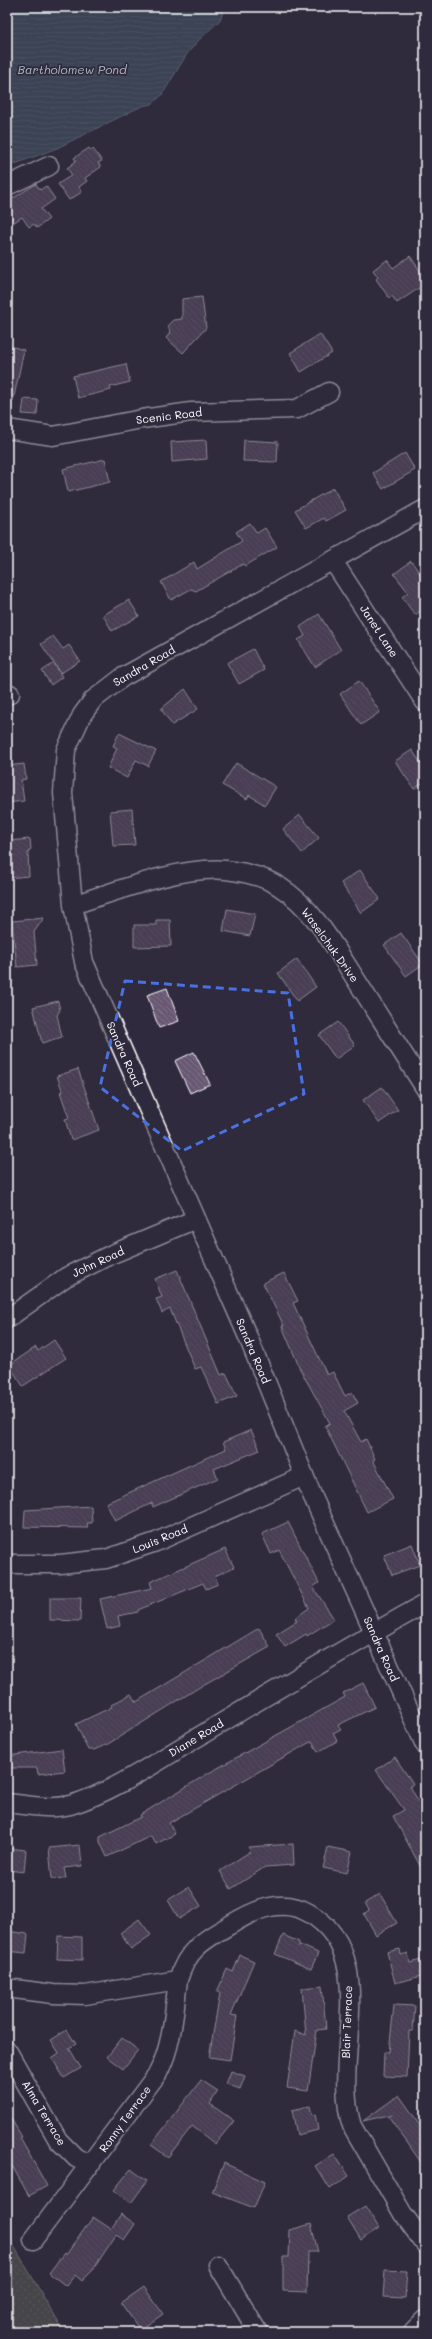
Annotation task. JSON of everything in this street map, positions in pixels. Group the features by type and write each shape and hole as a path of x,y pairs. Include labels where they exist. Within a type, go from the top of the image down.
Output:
{"main road":[{"path":"415,2332 425,2322"}],"street":[{"path":"7,186 48,166"},
{"name":"Scenic Road","path":"7,429 53,436 142,419 191,412 297,408 329,392"},
{"name":"Sandra Road","path":"425,509 123,677 93,700 82,715 66,750 64,774 73,905 84,962 248,1337 304,1476 425,1745"},
{"name":"Janet Lane","path":"333,561 425,702"},
{"name":"Waselchuk Drive","path":"73,905 161,878 201,871 225,870 247,874 262,878 280,887 311,915 334,946 425,1088"},
{"name":"John Road","path":"7,1319 66,1277 110,1255 196,1219"},
{"name":"Louis Road","path":"7,1564 60,1564 106,1559 156,1542 304,1476"},
{"name":"Diane Road","path":"7,1803 53,1806 69,1805 89,1798 167,1756 374,1632 425,1604"},
{"name":"Blair Terrace","path":"178,1980 190,1953 204,1940 240,1918 266,1907 287,1906 302,1909 314,1916 327,1928 344,1954 350,1992 345,2077 347,2111 352,2126 392,2195 425,2244"},
{"path":"7,1988 53,1994 84,1995 178,1980"},
{"name":"Ronny Terrace","path":"33,2240 91,2165 151,2083 166,2058 178,1980"},
{"name":"Alma Terrace","path":"7,2050 58,2140 76,2158 91,2165"},
{"path":"218,2265 258,2332"}],"highlighted area":[{"path":"125,981 288,993 304,1094 182,1151 100,1087"}],"green space":[{"path":"7,2234 64,2332 7,2332"}],"water":[{"name":"Bartholomew Pond","path":"7,7 225,7 220,20 187,54 162,95 152,104 142,106 57,148 7,167"}],"building":[{"path":"89,148 91,150 93,149 102,161 98,163 101,167 85,178 87,181 79,187 82,192 69,200 58,184 72,175 67,168 76,161 74,158"},
{"path":"36,184 40,190 46,186 55,199 41,209 49,219 37,228 34,224 29,227 22,217 7,227 7,202"},
{"path":"410,256 425,278 425,284 397,303 392,296 389,298 376,279 378,277 373,270 387,260 393,268"},
{"path":"202,297 206,328 183,353 166,338 170,333 168,325 173,320 182,319 182,299"},
{"path":"320,334 332,353 301,372 290,353"},
{"path":"10,346 24,350 13,401 7,400 7,359"},
{"path":"126,364 130,382 110,387 111,390 78,398 73,376"},
{"path":"24,399 38,400 37,415 22,414"},
{"path":"206,440 207,459 172,462 171,442"},
{"path":"244,440 278,442 277,462 243,461"},
{"path":"405,453 415,470 383,489 373,473"},
{"path":"105,459 110,482 68,492 63,469"},
{"path":"333,488 346,510 326,521 324,518 306,528 295,510"},
{"path":"250,523 257,533 265,528 277,547 245,566 243,564 196,591 191,589 171,600 161,582 194,562 197,569 242,541 236,532"},
{"path":"411,561 425,580 425,608 415,615 402,597 408,592 394,574"},
{"path":"129,600 139,616 112,631 103,615"},
{"path":"319,614 341,650 315,667 298,640 305,636 300,627"},
{"path":"53,636 63,649 69,645 80,661 61,673 41,644"},
{"path":"253,649 264,670 239,684 227,663"},
{"path":"54,663 62,677 51,685 42,671"},
{"path":"359,681 380,712 361,725 340,694"},
{"path":"185,689 198,709 172,725 161,709"},
{"path":"119,733 156,751 148,766 136,760 127,778 108,768 117,748 113,746"},
{"path":"412,750 425,769 425,781 414,789 395,761"},
{"path":"236,763 276,787 265,805 249,795 247,799 222,785"},
{"path":"24,764 26,779 21,780 24,801 7,803 7,766"},
{"path":"132,809 135,845 113,846 110,811"},
{"path":"300,815 319,838 302,853 283,829"},
{"path":"30,839 31,849 28,852 29,876 8,878 7,841"},
{"path":"360,870 380,899 361,913 341,883"},
{"path":"227,909 255,914 250,936 223,931"},
{"path":"44,918 34,932 37,965 17,967 12,921"},
{"path":"156,920 170,920 171,946 134,947 134,925 156,925"},
{"path":"401,933 423,964 406,976 384,945"},
{"path":"297,959 316,987 297,1001 278,973"},
{"path":"167,988 179,1021 159,1028 147,995"},
{"path":"58,1001 60,1010 57,1015 62,1037 42,1043 33,1007"},
{"path":"338,1022 355,1045 336,1059 319,1035"},
{"path":"194,1052 210,1084 190,1093 175,1061"},
{"path":"78,1069 99,1130 71,1140 65,1119 69,1118 60,1092 63,1092 57,1076"},
{"path":"382,1087 398,1110 379,1123 363,1100"},
{"path":"177,1270 221,1375 226,1373 237,1396 218,1404 201,1367 195,1369 170,1309 162,1313 156,1299 162,1297 155,1279"},
{"path":"284,1273 298,1301 293,1303 327,1375 333,1372 345,1396 352,1392 358,1403 344,1411 361,1442 366,1439 375,1459 373,1460 393,1499 367,1512 325,1426 330,1423 300,1369 282,1326 284,1326 263,1283"},
{"path":"54,1340 66,1358 23,1386 9,1365 36,1347 38,1351"},
{"path":"251,1430 260,1450 214,1469 218,1478 153,1507 152,1503 115,1521 106,1503 226,1449 223,1442"},
{"path":"91,1506 92,1523 87,1523 88,1528 24,1527 25,1510"},
{"path":"288,1522 319,1583 313,1587 334,1619 307,1636 306,1634 285,1647 276,1634 297,1621 295,1618 309,1608 279,1550 271,1554 262,1534"},
{"path":"412,1544 420,1565 392,1575 384,1555"},
{"path":"225,1549 234,1567 215,1576 218,1584 206,1589 203,1583 138,1610 138,1612 118,1616 120,1626 107,1629 100,1599 152,1588 150,1582"},
{"path":"50,1598 81,1598 80,1621 50,1620"},
{"path":"259,1628 270,1647 203,1685 108,1744 94,1750 88,1750 76,1724 112,1707 111,1705 131,1694 136,1702"},
{"path":"363,1683 375,1707 338,1725 341,1729 333,1733 337,1741 318,1752 312,1741 169,1823 175,1834 156,1844 151,1836 107,1857 100,1842 100,1837 141,1817 140,1815 207,1774 345,1697 343,1693"},
{"path":"62,1749 65,1771 38,1774 37,1768 7,1768 7,1756"},
{"path":"395,1757 413,1784 410,1786 425,1814 425,1875 393,1816 404,1810 376,1770"},
{"path":"293,1844 294,1865 265,1867 231,1889 220,1871 251,1851 248,1847"},
{"path":"80,1845 82,1866 64,1868 66,1878 52,1879 49,1848"},
{"path":"328,1847 352,1852 347,1873 323,1868"},
{"path":"7,1848 26,1850 24,1872 7,1870"},
{"path":"189,1887 201,1906 179,1919 168,1900"},
{"path":"380,1894 397,1923 376,1935 364,1914 369,1910 365,1903"},
{"path":"139,1919 151,1935 131,1949 120,1933"},
{"path":"7,1931 28,1934 26,1953 7,1951"},
{"path":"283,1935 299,1942 299,1947 300,1945 318,1953 311,1969 275,1954"},
{"path":"58,1936 82,1937 82,1960 57,1959"},
{"path":"400,1949 401,1955 408,1953 410,1963 425,1959 425,1975 395,1983 387,1952"},
{"path":"240,1955 254,1961 231,2015 237,2016 230,2060 209,2057 220,1993 217,1992 227,1969 233,1972"},
{"path":"322,1986 326,2029 317,2030 308,2091 287,2088 295,2031 306,2035 302,1988"},
{"path":"394,2005 415,2006 413,2031 409,2031 407,2077 383,2076 384,2052 389,2052"},
{"path":"67,2030 76,2044 69,2048 81,2068 64,2078 52,2058 59,2053 51,2040"},
{"path":"122,2038 138,2050 123,2069 107,2057"},
{"path":"231,2071 245,2076 240,2089 226,2084"},
{"path":"201,2080 218,2091 210,2104 234,2121 215,2144 192,2126 168,2157 151,2145"},
{"path":"399,2095 425,2132 425,2168 389,2117 393,2114 363,2121"},
{"path":"310,2106 312,2115 315,2114 318,2130 297,2135 292,2110"},
{"path":"7,2112 22,2137 20,2138 47,2186 29,2196 7,2157"},
{"path":"334,2154 349,2176 330,2189 315,2166"},
{"path":"224,2163 265,2182 254,2208 212,2192"},
{"path":"131,2169 147,2181 131,2203 114,2190"},
{"path":"365,2206 379,2228 361,2240 347,2217"},
{"path":"121,2214 135,2224 124,2240 116,2235 92,2271 82,2281 75,2275 66,2286 49,2273 64,2253 66,2255 93,2217 111,2229"},
{"path":"311,2224 318,2252 308,2252 307,2292 283,2291 283,2257 289,2257 290,2230"},
{"path":"385,2270 407,2271 405,2298 383,2297"},
{"path":"144,2287 163,2314 140,2330 121,2303"}]}
